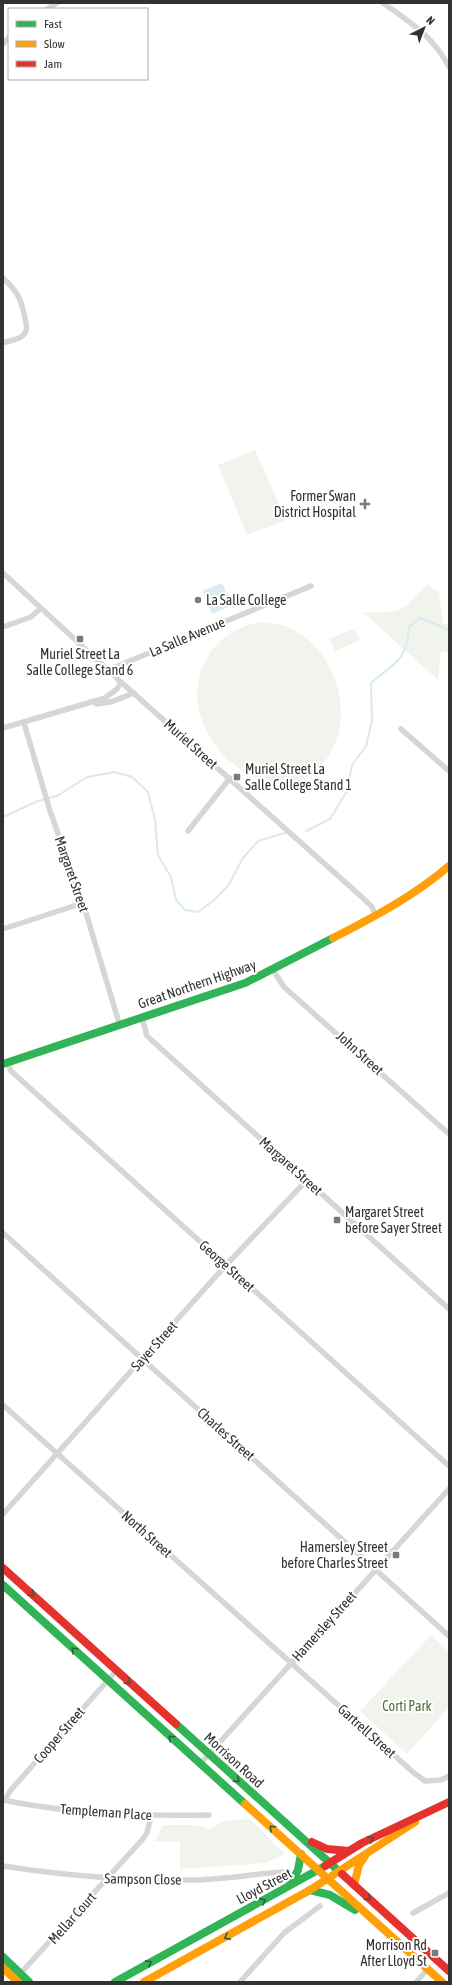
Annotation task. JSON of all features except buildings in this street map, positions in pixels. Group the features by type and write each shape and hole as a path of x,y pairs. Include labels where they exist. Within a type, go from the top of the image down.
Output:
{"main road":[{"name":"Great Northern Highway","path":"5,1063 120,1026 245,983 376,916 428,884 449,866"},
{"name":"Morrison Road","path":"3,1568 449,1971"},
{"name":"Morrison Road","path":"3,1585 107,1681 442,1982"},
{"name":"Lloyd Street","path":"115,1982 319,1870 349,1851 388,1830 449,1802"},
{"name":"Lloyd Street","path":"144,1982 255,1922 310,1890 366,1855 427,1813"},
{"path":"300,1836 327,1849 349,1851"},
{"path":"288,1887 299,1872 301,1854"},
{"path":"354,1885 359,1865 366,1855"},
{"path":"310,1890 338,1898 362,1916 372,1919"},
{"path":"3,1957 18,1978"},
{"path":"3,1968 18,1978 29,1982"}],"street":[{"path":"383,3 426,35 440,51 449,67"},
{"path":"3,278 22,300 27,325 26,332 20,338 3,343"},
{"name":"Muriel Street","path":"3,573 121,682 364,898 372,907 376,916"},
{"name":"La Salle Avenue","path":"108,670 311,586"},
{"path":"3,627 31,617 41,608"},
{"path":"3,728 84,706 106,698 117,689 121,682"},
{"path":"84,706 111,702 134,693"},
{"name":"Margaret Street","path":"24,723 50,812 83,903 120,1026"},
{"path":"401,729 449,771"},
{"path":"188,831 230,778"},
{"path":"3,929 83,903"},
{"name":"John Street","path":"273,970 284,987 449,1134"},
{"name":"Margaret Street","path":"142,1018 147,1036 449,1309"},
{"name":"George Street","path":"5,1063 11,1071 449,1466"},
{"name":"Sayer Street","path":"3,1514 226,1266 307,1180"},
{"name":"Charles Street","path":"3,1233 449,1636"},
{"name":"North Street","path":"3,1405 291,1663"},
{"name":"Hamersley Street","path":"200,1764 449,1489"},
{"name":"Gartrell Street","path":"291,1663 414,1773 425,1781 441,1780 449,1776"},
{"name":"Cooper Street","path":"4,1800 10,1791 116,1671"},
{"name":"Templeman Place","path":"4,1800 94,1813 151,1816 209,1815"},
{"name":"Mellar Court","path":"18,1978 108,1879 147,1833 151,1816"},
{"name":"Sampson Close","path":"3,1866 108,1879 196,1880 283,1872"},
{"path":"413,1914 449,1893"},
{"path":"240,1982 284,1933 320,1906"},
{"path":"416,1982 428,1969"}],"green space":[{"path":"255,450 286,520 247,535 218,465"},
{"path":"427,584 439,592 443,624 449,624 449,652 441,651 438,680 363,612 386,612 400,609 406,606"},
{"path":"259,622 286,626 302,635 315,647 326,661 334,677 339,694 341,712 339,729 334,746 315,772 290,783 264,781 239,768 217,748 202,721 197,692 205,662 209,654 221,641 234,631"},
{"path":"354,629 360,640 335,651 329,639"},
{"name":"Corti Park","path":"431,1635 449,1652 449,1707 407,1754 360,1711"},
{"path":"250,1819 285,1854 265,1863 180,1869 180,1842 155,1841 163,1825 195,1825 211,1829 223,1821"}],"shaded area":[{"path":"222,583 232,605 212,614 203,591"}],"waterway":[{"path":"306,831 330,819 347,791 352,765 366,746 372,721 371,683 393,665 402,655 408,639 409,627 420,618 449,630"},
{"path":"3,817 38,801 57,796 87,777 115,772 132,777 148,792 155,820 158,855 171,877 176,900 185,910 198,912 213,901 228,886 243,858 258,841 285,833"}],"traffic: fast":[{"path":"3,1064 245,983 333,938"},
{"path":"3,1585 245,1804"},
{"path":"176,1724 342,1874"},
{"path":"290,1884 298,1870 301,1854"},
{"path":"115,1982 325,1866"},
{"path":"310,1890 330,1895 355,1910"},
{"path":"3,1957 29,1982"}],"traffic: slow":[{"path":"333,938 408,896 436,877 449,866"},
{"path":"245,1804 442,1982"},
{"path":"144,1982 310,1890 415,1822"},
{"path":"354,1885 359,1865 365,1856"},
{"path":"3,1968 18,1982"}],"traffic: jam":[{"path":"3,1568 176,1724"},
{"path":"325,1866 362,1843 449,1802"},
{"path":"312,1842 327,1849 349,1851"},
{"path":"342,1874 449,1971"}],"place":[{"name":"Former Swan District Hospital","path":"365,504"},
{"name":"La Salle College","path":"198,600"},
{"name":"Muriel Street La Salle College Stand 6","path":"80,639"},
{"name":"Muriel Street La Salle College Stand 1","path":"237,777"},
{"name":"Margaret Street before Sayer Street","path":"337,1220"},
{"name":"Hamersley Street before Charles Street","path":"396,1555"},
{"name":"Morrison Rd After Lloyd St","path":"435,1953"}]}
